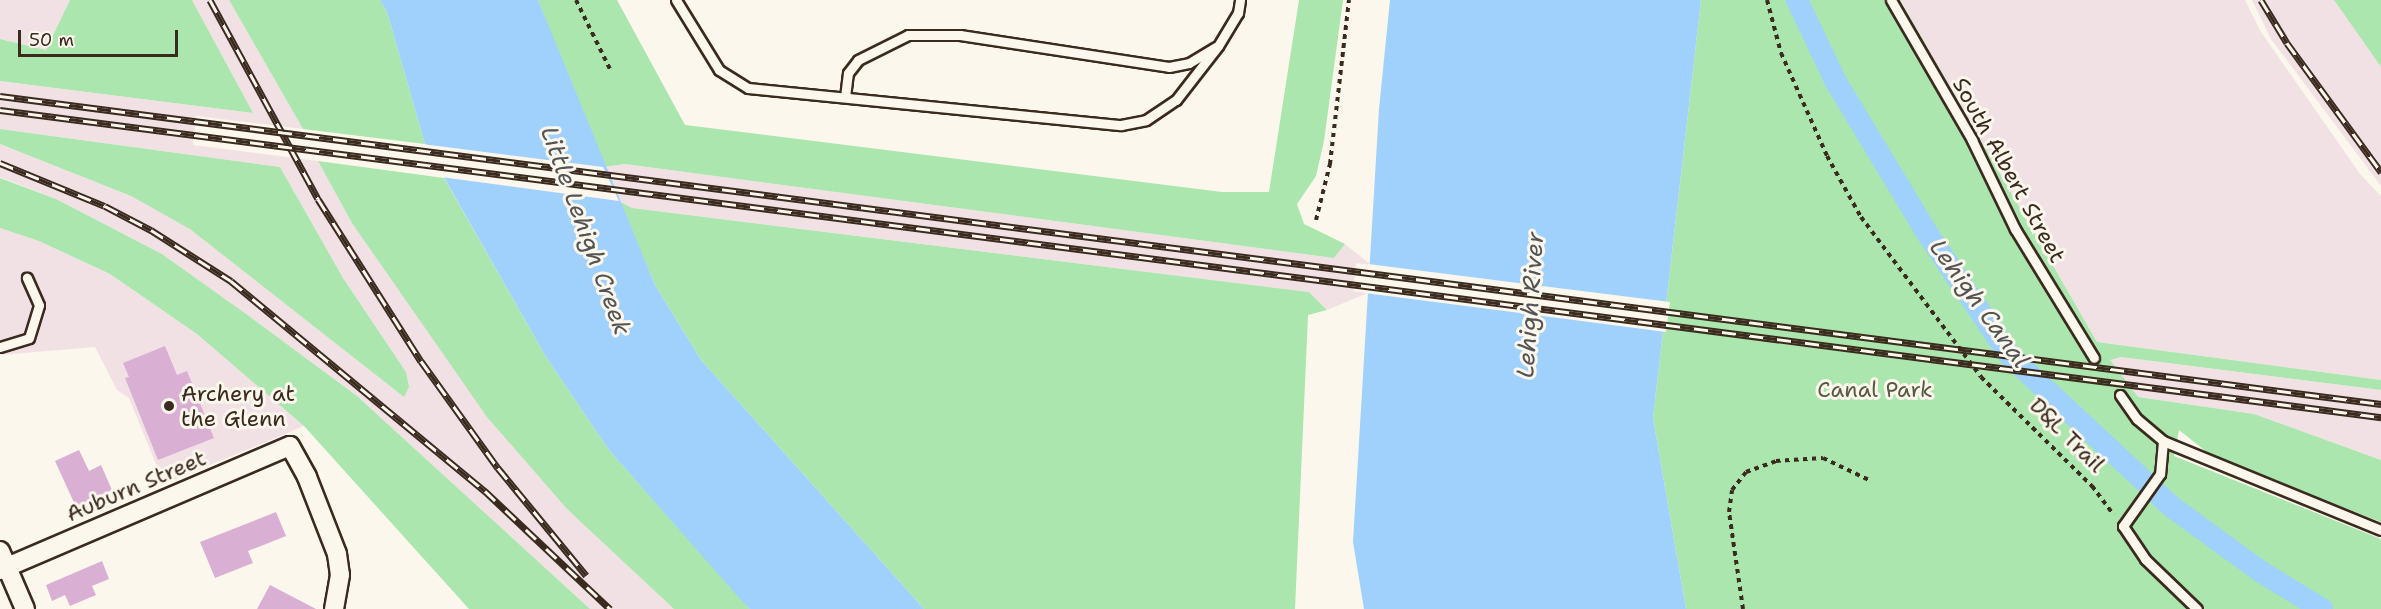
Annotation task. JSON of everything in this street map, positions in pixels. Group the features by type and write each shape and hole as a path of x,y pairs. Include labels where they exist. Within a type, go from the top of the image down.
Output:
{"street":[{"name":"Auburn Street","path":"2,563 290,446 307,477 337,554 340,575 334,609"},
{"path":"2,563 25,609"}],"lane":[{"path":"676,0 719,70 748,88 1121,125 1146,120 1176,100 1218,46 1238,13 1240,0"},
{"name":"South Albert Street","path":"1891,0 1972,141 2015,229 2094,358"},
{"path":"845,97 848,74 858,60 908,35 960,34 1169,67 1189,63 1218,46"},
{"path":"0,347 29,338 39,305 27,278"},
{"path":"2120,395 2138,419 2163,441 2214,465 2381,530"},
{"path":"2163,441 2160,474 2123,526 2145,559 2197,609"}],"path":[{"path":"576,0 610,69"},
{"path":"1316,220 1330,164 1349,0"},
{"name":"D&L Trail","path":"1767,0 1781,53 1827,156 1861,217 1981,377 2092,486 2123,526"},
{"path":"1743,609 1729,512 1732,490 1746,471 1776,461 1823,458 1871,481"}],"shaded area":[{"path":"0,0 70,0 46,50 0,39"},
{"path":"192,0 229,0 303,129 196,116 193,145 318,161 352,223 568,510 674,609 590,609 357,396 249,316 162,254 56,199 0,177 0,144 131,196 190,228 404,397 406,372 343,278 280,167 0,129 0,81 253,113"},
{"path":"1900,0 2245,0 2261,32 2360,174 2381,196 2381,380 2097,342"},
{"path":"2252,0 2334,0 2381,67 2381,186 2271,39"},
{"path":"625,164 1334,258 1345,244 1371,265 1356,263 1353,291 1368,293 1327,310 1309,292 632,208 619,201 603,167"},
{"path":"0,228 39,241 110,274 197,334 304,426 164,484 129,398 117,390 95,347 0,355"},
{"path":"2121,357 2381,390 2381,460 2254,414 2138,397 2109,360"}],"green space":[{"path":"70,0 192,0 253,113 0,81 0,39 46,50"},
{"path":"229,0 380,0 387,12 425,144 303,129"},
{"path":"538,0 617,0 685,125 1222,192 1269,192 1299,0 1343,0 1324,141 1316,176 1297,204 1304,224 1345,244 1334,258 625,164 603,167"},
{"name":"Canal Park","path":"1701,0 1900,0 2097,342 2381,380 2381,390 2121,357 2110,360 2138,397 2254,414 2381,460 2381,522 2213,457 2179,430 2174,456 2381,539 2381,609 1686,609 1653,418"},
{"path":"2334,0 2381,0 2381,67"},
{"path":"0,129 280,167 343,278 406,372 409,387 404,397 190,229 131,196 0,144"},
{"path":"318,161 444,178 546,357 609,450 750,609 674,609 568,510 487,417 352,223"},
{"path":"0,178 56,199 162,254 249,316 357,396 590,609 469,609 304,426 197,334 110,274 39,241 0,228"},
{"path":"619,201 632,208 1309,292 1327,310 1308,315 1295,609 924,609 701,360 655,285"}],"water":[{"name":"Little Lehigh Creek","path":"380,0 538,0 655,285 701,360 924,609 750,609 741,600 609,450 546,357 425,144 387,12"},
{"name":"Lehigh River","path":"1390,0 1701,0 1653,418 1686,609 1364,609 1353,542 1379,109"}],"pier":[{"path":"422,144 603,167 619,201 441,177"},
{"path":"1368,264 1670,302 1666,332 1365,293"}],"building":[{"name":"Archery at the Glenn","path":"165,346 177,375 187,371 214,438 158,460 125,378 129,377 123,363"},
{"path":"79,450 89,471 101,465 112,490 76,507 55,461"},
{"path":"276,512 286,536 248,551 253,563 215,578 200,542"},
{"path":"102,561 109,579 92,586 96,595 70,606 65,595 52,601 46,585"},
{"path":"270,585 316,609 257,609"}],"waterway":[{"name":"Lehigh Canal","path":"1797,0 1836,82 1927,233 2010,356 2172,507 2263,573 2322,609"}],"railway":[{"path":"210,0 318,199 421,361 498,468 586,575"},
{"path":"2261,0 2287,43 2381,172"},
{"path":"0,96 2381,404"},
{"path":"0,110 2381,417"},
{"path":"0,163 105,206 151,230 231,281 485,491 610,609"}],"place":[{"name":"Archery at the Glenn","path":"169,406"}]}
